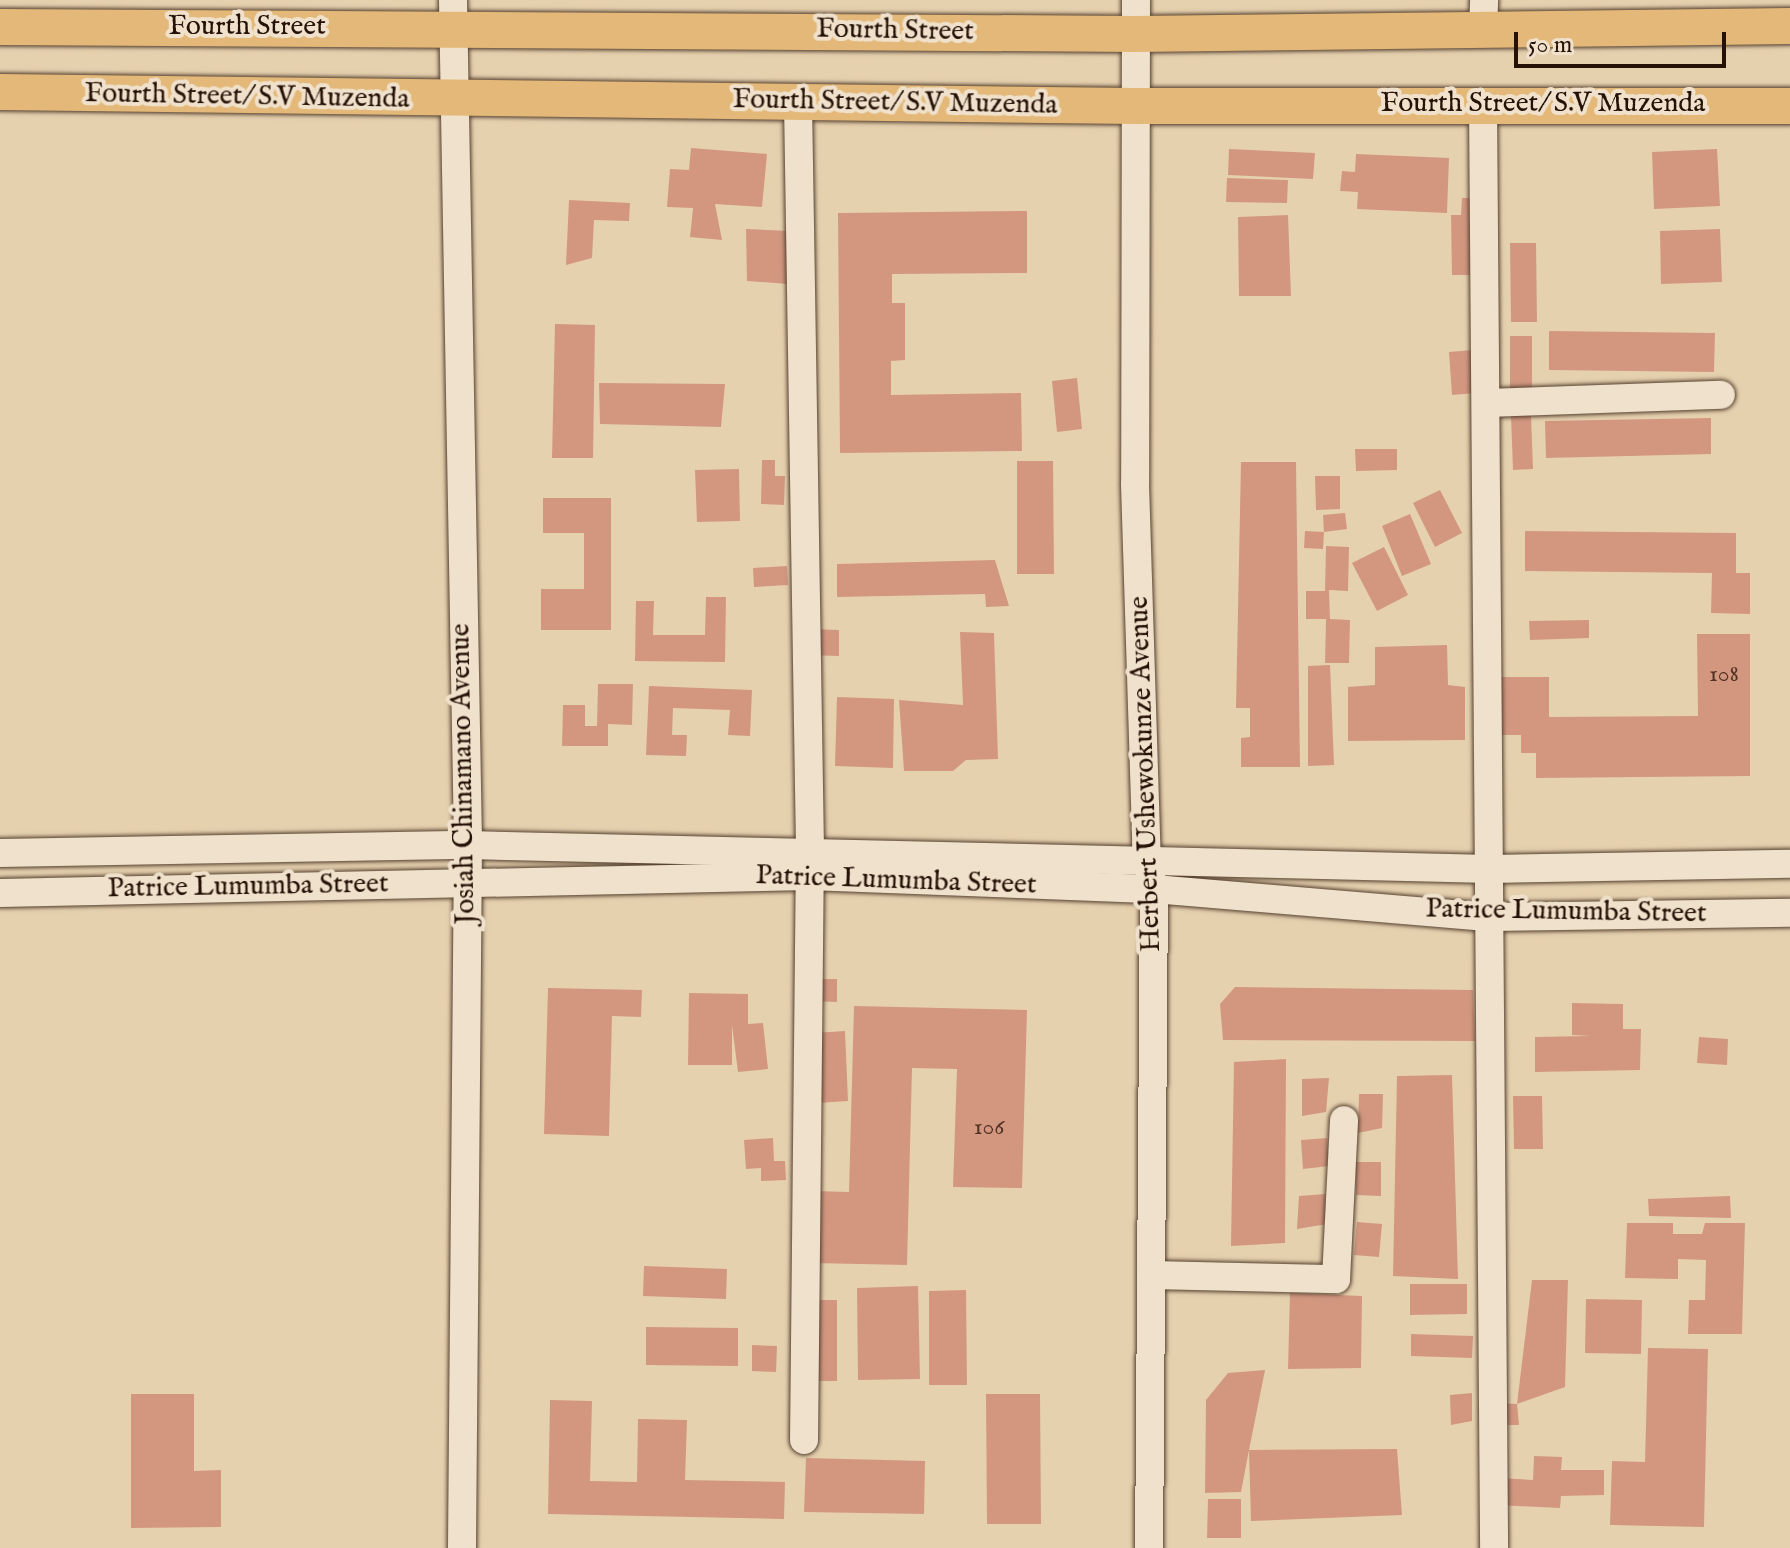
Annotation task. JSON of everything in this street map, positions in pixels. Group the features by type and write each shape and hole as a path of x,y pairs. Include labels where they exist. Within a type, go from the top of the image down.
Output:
{"main road":[{"name":"Fourth Street","path":"0,27 453,13 1484,16 1790,26"},
{"name":"Fourth Street/ S.V Muzenda","path":"0,92 452,101 1135,106 1483,103 1790,106"}],"street":[{"name":"Josiah Chinamano Avenue","path":"453,13 452,101 468,845 462,1548"},
{"name":"Herbert Ushewokunze Avenue","path":"1136,17 1135,484 1150,875 1154,1275 1149,1548"},
{"path":"798,102 810,863 804,1440"},
{"path":"1483,103 1494,1548"},
{"path":"1487,403 1721,395"},
{"name":"Patrice Lumumba Street","path":"0,853 468,845 810,863 1150,875 1790,864"},
{"name":"Patrice Lumumba Street","path":"0,893 467,881 810,863"},
{"name":"Patrice Lumumba Street","path":"1150,875 1490,917 1790,913"},
{"path":"1154,1275 1336,1279 1344,1120"}],"building":[{"path":"691,148 767,154 762,207 715,204 722,240 690,237 693,208 667,207 670,169 689,170"},
{"path":"1229,149 1315,153 1313,179 1228,175"},
{"path":"1717,149 1720,206 1654,209 1652,152"},
{"path":"1356,154 1449,158 1447,213 1357,209 1358,192 1340,191 1342,171 1355,172"},
{"path":"1227,178 1288,180 1287,203 1226,202"},
{"path":"1462,198 1478,198 1478,275 1452,275 1451,215 1461,215"},
{"path":"569,200 630,203 629,221 594,220 592,258 566,265"},
{"path":"1027,211 1027,273 892,274 892,303 905,303 905,360 891,361 891,395 1021,393 1022,451 840,453 838,213"},
{"path":"1288,215 1291,296 1239,296 1238,217"},
{"path":"746,229 789,231 788,284 747,281"},
{"path":"1720,229 1722,282 1661,284 1660,231"},
{"path":"1510,243 1536,243 1537,322 1511,322"},
{"path":"555,324 595,325 593,458 552,458"},
{"path":"1549,331 1715,333 1714,372 1549,370"},
{"path":"1510,336 1532,336 1532,389 1510,390"},
{"path":"1473,350 1476,393 1452,395 1449,352"},
{"path":"1077,378 1082,429 1057,432 1052,381"},
{"path":"599,383 725,384 721,427 600,424"},
{"path":"1531,415 1533,469 1513,470 1511,416"},
{"path":"1711,418 1711,454 1546,458 1545,421"},
{"path":"1355,449 1397,449 1397,470 1356,471"},
{"path":"762,460 775,460 775,476 785,476 784,505 761,504"},
{"path":"1017,461 1053,461 1054,574 1017,574"},
{"path":"1241,462 1296,462 1300,767 1241,767 1241,738 1250,737 1250,708 1236,708"},
{"path":"739,469 740,521 697,522 695,470"},
{"path":"1315,476 1340,476 1340,509 1316,510"},
{"path":"1440,490 1462,533 1435,547 1413,503"},
{"path":"543,498 611,498 611,630 541,630 541,589 584,589 584,533 543,533"},
{"path":"1345,513 1347,529 1324,532 1323,515"},
{"path":"1410,514 1431,564 1402,576 1382,526"},
{"path":"1305,531 1324,532 1323,549 1304,548"},
{"path":"1525,531 1736,533 1736,573 1750,573 1750,614 1711,613 1712,573 1525,571"},
{"path":"1326,546 1349,547 1348,591 1329,590 1330,619 1350,620 1349,663 1325,663 1326,619 1306,619 1306,591 1325,591"},
{"path":"1384,547 1408,595 1377,611 1352,563"},
{"path":"995,560 1009,606 986,607 985,594 837,597 837,564"},
{"path":"787,566 788,585 754,587 753,568"},
{"path":"706,597 726,597 725,662 635,661 636,601 654,601 653,635 705,635"},
{"path":"1589,620 1589,638 1530,640 1529,621"},
{"path":"809,629 839,630 839,656 807,655"},
{"path":"960,632 994,633 998,759 966,760 953,771 904,771 899,700 963,705"},
{"path":"1697,634 1750,634 1750,776 1536,778 1536,753 1521,753 1521,735 1501,735 1501,677 1549,677 1549,717 1698,716"},
{"path":"1447,645 1448,685 1465,687 1465,740 1348,741 1348,687 1375,685 1375,647"},
{"path":"1330,665 1334,765 1308,766 1308,666"},
{"path":"598,684 633,684 632,725 608,724 608,746 562,746 563,705 585,705 585,726 597,726"},
{"path":"649,686 752,690 750,736 728,735 730,710 673,708 672,735 687,735 686,756 646,755"},
{"path":"837,697 894,699 893,768 835,766"},
{"path":"811,979 837,979 837,1002 810,1001"},
{"path":"1235,987 1473,990 1475,1041 1223,1040 1220,1004"},
{"path":"548,988 642,990 641,1017 612,1016 609,1136 544,1134"},
{"path":"689,993 748,994 748,1024 763,1023 768,1069 738,1072 732,1025 732,1065 688,1065"},
{"path":"1572,1003 1623,1004 1623,1029 1641,1029 1640,1070 1535,1072 1535,1037 1591,1036 1572,1035"},
{"path":"854,1006 1027,1010 1022,1188 953,1187 957,1069 912,1068 907,1265 811,1263 813,1191 849,1192"},
{"path":"845,1031 848,1101 817,1103 814,1033"},
{"path":"1699,1037 1728,1039 1727,1065 1697,1063"},
{"path":"1286,1059 1285,1243 1231,1246 1234,1062"},
{"path":"1452,1075 1458,1279 1393,1276 1397,1076"},
{"path":"1329,1078 1326,1112 1302,1116 1302,1079"},
{"path":"1359,1094 1383,1094 1382,1128 1358,1133"},
{"path":"1513,1096 1542,1096 1543,1149 1514,1149"},
{"path":"773,1138 774,1161 785,1161 786,1180 761,1181 761,1168 746,1169 744,1140"},
{"path":"1327,1138 1329,1166 1303,1169 1301,1140"},
{"path":"1356,1162 1381,1162 1381,1196 1356,1195"},
{"path":"1325,1194 1327,1224 1297,1229 1299,1196"},
{"path":"1730,1196 1731,1218 1649,1216 1648,1199"},
{"path":"1357,1222 1382,1224 1379,1257 1354,1255"},
{"path":"1627,1223 1673,1223 1673,1234 1702,1234 1705,1223 1745,1223 1742,1334 1688,1334 1689,1300 1705,1300 1706,1260 1678,1259 1678,1279 1625,1278"},
{"path":"644,1266 727,1269 726,1299 643,1296"},
{"path":"1532,1280 1568,1280 1565,1387 1517,1404"},
{"path":"1410,1284 1467,1284 1467,1314 1410,1315"},
{"path":"918,1286 920,1379 858,1380 857,1288"},
{"path":"966,1290 967,1385 929,1385 929,1291"},
{"path":"1290,1293 1362,1296 1361,1368 1288,1369"},
{"path":"1586,1299 1642,1300 1641,1354 1585,1353"},
{"path":"809,1300 837,1300 837,1381 808,1381"},
{"path":"646,1327 738,1328 738,1366 646,1365"},
{"path":"1411,1334 1473,1336 1472,1358 1411,1356"},
{"path":"752,1345 777,1346 776,1372 752,1371"},
{"path":"1648,1348 1708,1349 1704,1527 1610,1525 1612,1461 1645,1462"},
{"path":"1265,1370 1241,1492 1205,1493 1206,1400 1228,1373"},
{"path":"1472,1393 1472,1421 1451,1425 1450,1395"},
{"path":"131,1394 194,1394 194,1471 221,1470 221,1527 131,1528"},
{"path":"986,1394 1040,1394 1041,1524 987,1524"},
{"path":"550,1400 592,1401 590,1481 637,1482 638,1419 687,1420 685,1480 785,1482 784,1519 548,1514"},
{"path":"1497,1403 1517,1404 1519,1425 1497,1425"},
{"path":"1397,1449 1402,1515 1251,1521 1249,1450"},
{"path":"1534,1456 1562,1457 1561,1470 1604,1470 1604,1495 1561,1496 1560,1508 1497,1505 1498,1478 1533,1480"},
{"path":"806,1458 925,1461 924,1514 804,1512"},
{"path":"1208,1499 1241,1499 1241,1538 1207,1538"}]}
